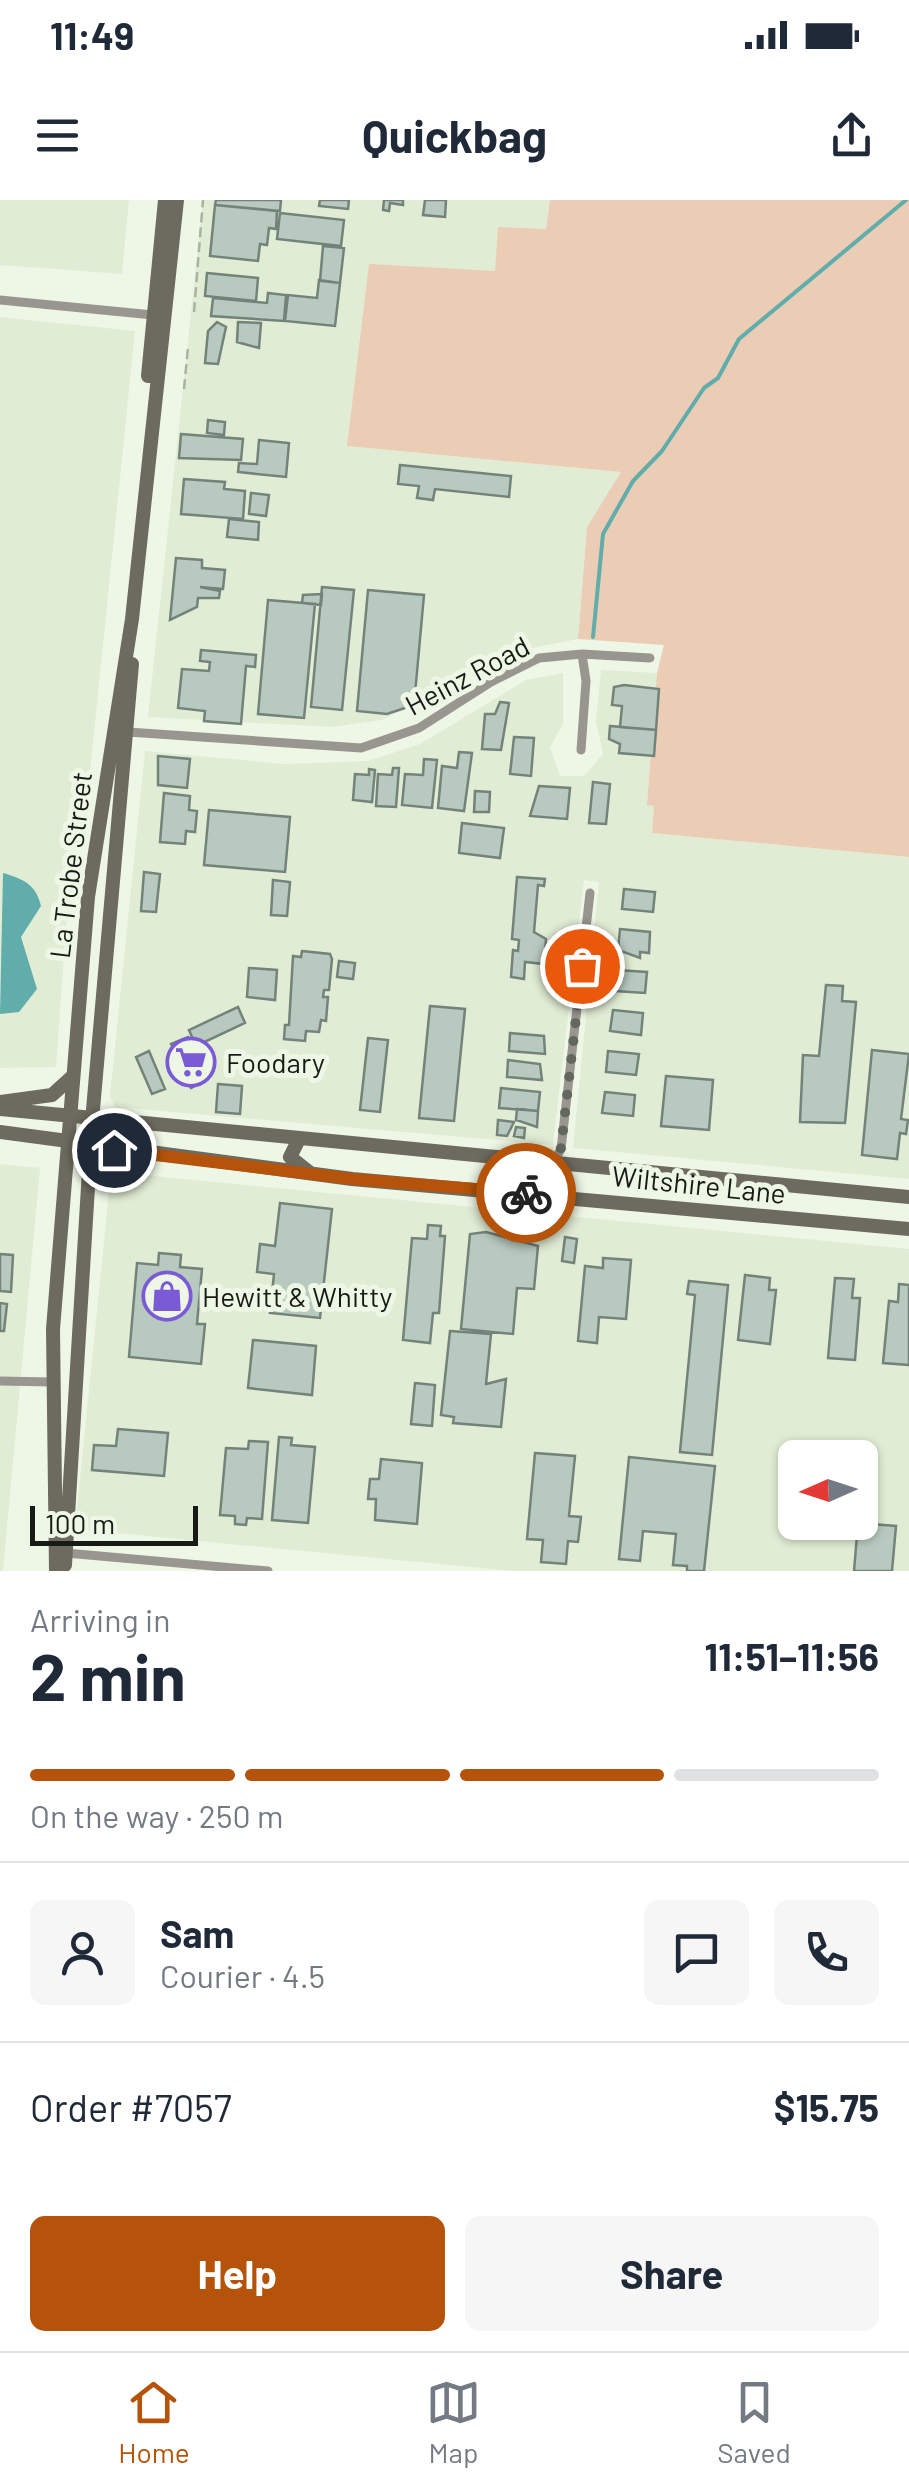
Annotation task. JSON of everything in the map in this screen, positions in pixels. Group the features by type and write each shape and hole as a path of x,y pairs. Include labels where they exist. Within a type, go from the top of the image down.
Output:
{"main road":[{"name":"La Trobe Street","path":"61,1553 91,1146 101,938 115,866 128,732 132,618 165,200"},
{"name":"La Trobe Street","path":"158,315 176,200"},
{"name":"La Trobe Street","path":"61,1553 52,1382 68,1143 98,816 132,618"},
{"path":"98,816 109,790 120,736 128,732"},
{"path":"80,992 101,938"},
{"path":"0,1102 52,1095 74,1076"},
{"name":"Wiltshire Lane","path":"0,1110 229,1135 909,1197"},
{"name":"Wiltshire Lane","path":"0,1132 314,1174 909,1229"},
{"path":"229,1135 240,1146 245,1166"},
{"path":"298,1141 291,1148 291,1159 314,1174"},
{"path":"550,1194 552,1165"},
{"path":"52,1382 74,1381"},
{"path":"56,1571 61,1553"},
{"path":"61,1553 64,1571"}],"street":[{"path":"0,300 158,315"},
{"path":"581,750 586,681 582,654"},
{"name":"Heinz Road","path":"128,732 361,748 419,728 491,682 538,658 582,654 650,658"},
{"path":"552,1165 561,1148 590,893"},
{"path":"0,1380 52,1382"},
{"path":"61,1553 268,1571"}],"path":[{"path":"194,312 203,200"},
{"path":"184,390 188,347"}],"shaded area":[{"path":"0,200 129,200 122,274 0,265"},
{"path":"203,200 550,200 546,230 496,271 347,446 622,472 587,527 578,639 512,652 382,720 331,727 148,717"},
{"path":"550,200 909,200 909,857 652,833 654,806 647,805 657,673 664,645 578,639 587,527 621,472 347,446 369,264 495,271 498,227 546,229"},
{"path":"0,317 135,331 88,792 69,886 56,1067 0,1068"},
{"path":"601,670 657,673 647,804 654,806 652,833 909,857 909,1179 573,1148 599,882 584,880 553,1145 115,1107 110,1096 145,751 285,764 368,761 420,744 526,680 563,673 563,724 550,747 560,776 584,776 603,754 596,721"},
{"path":"0,1164 40,1168 3,1571 0,1571"},
{"path":"111,1172 909,1249 909,1571 512,1571 75,1529"}],"water":[{"path":"3,873 28,884 41,906 21,937 37,989 19,1012 0,1014"}],"building":[{"path":"216,200 281,200 280,211 215,205"},
{"path":"320,200 349,200 348,209 319,206"},
{"path":"384,200 403,200 403,205 390,203 389,211 383,210"},
{"path":"425,200 446,200 445,217 423,215"},
{"path":"215,205 277,211 276,229 269,228 267,245 260,244 258,261 210,256"},
{"path":"280,213 344,220 341,246 277,239"},
{"path":"323,246 344,248 340,283 320,281"},
{"path":"207,273 258,278 256,301 205,296"},
{"path":"319,280 340,283 335,326 285,321 288,295 317,298"},
{"path":"268,293 286,295 284,321 211,316 213,298 267,303"},
{"path":"217,322 226,327 218,364 205,363 208,331"},
{"path":"238,322 261,323 259,348 237,342"},
{"path":"208,420 225,422 224,435 207,433"},
{"path":"181,434 243,439 241,460 179,458"},
{"path":"259,440 289,443 286,477 238,472 239,463 257,464"},
{"path":"400,465 511,476 509,497 435,489 433,500 417,498 419,486 398,484"},
{"path":"184,479 225,482 224,489 245,491 243,519 181,514"},
{"path":"251,493 269,495 266,516 249,514"},
{"path":"229,519 259,522 258,540 227,537"},
{"path":"176,558 202,560 202,568 225,570 223,589 200,587 220,591 219,598 198,598 197,607 170,620"},
{"path":"322,587 354,590 342,710 311,707"},
{"path":"368,590 424,595 414,705 387,714 357,711"},
{"path":"322,594 321,605 302,603 303,595"},
{"path":"268,600 315,604 304,718 258,714"},
{"path":"201,650 256,655 255,667 246,666 241,724 204,721 205,711 178,708 182,669 209,671 210,662 200,661"},
{"path":"614,687 659,689 656,730 620,727 622,706 612,705"},
{"path":"500,702 509,703 501,750 482,749 485,714 495,714"},
{"path":"610,726 656,730 654,756 619,753 620,744 609,739"},
{"path":"514,737 534,738 531,776 510,774"},
{"path":"459,752 472,753 464,811 438,808 442,766 457,768"},
{"path":"158,756 190,759 187,788 158,785"},
{"path":"424,759 437,760 432,808 402,805 405,774 423,775"},
{"path":"393,768 399,768 396,807 376,806 378,774 392,775"},
{"path":"369,769 375,770 372,802 353,800 355,774 369,775"},
{"path":"593,782 610,784 606,824 589,823"},
{"path":"539,786 570,788 567,819 530,816"},
{"path":"475,791 490,792 489,812 474,812"},
{"path":"164,793 190,796 189,810 197,811 195,832 186,831 185,844 160,842"},
{"path":"209,810 290,817 285,872 204,865"},
{"path":"462,823 504,828 500,858 459,853"},
{"path":"144,872 160,874 156,912 141,911"},
{"path":"517,877 545,879 544,886 538,885 534,932 546,939 544,964 525,962 524,979 511,977 513,950 518,951 519,940 512,939"},
{"path":"273,880 290,882 287,916 271,915"},
{"path":"624,889 655,892 653,912 622,909"},
{"path":"620,929 650,932 649,953 640,952 640,958 618,950"},
{"path":"302,951 330,954 332,959 329,990 324,990 323,997 328,997 326,1021 321,1020 319,1032 306,1031 305,1041 284,1039 285,1025 289,1025 293,956 301,957"},
{"path":"339,961 355,963 353,979 337,977"},
{"path":"249,968 277,970 275,1000 247,997"},
{"path":"616,970 647,972 645,993 615,991"},
{"path":"826,985 843,986 842,1001 856,1002 845,1123 800,1122 803,1055 819,1056"},
{"path":"430,1006 465,1009 454,1121 419,1118"},
{"path":"238,1007 245,1023 196,1046 189,1030"},
{"path":"613,1010 643,1013 641,1035 610,1031"},
{"path":"510,1033 544,1036 545,1054 509,1051"},
{"path":"188,1037 207,1080 191,1088 171,1044"},
{"path":"368,1038 388,1040 380,1112 360,1110"},
{"path":"872,1050 909,1054 901,1119 908,1120 906,1134 900,1133 897,1159 862,1155"},
{"path":"149,1051 165,1089 152,1094 136,1057"},
{"path":"608,1051 639,1054 636,1075 606,1072"},
{"path":"508,1060 540,1064 542,1080 507,1077"},
{"path":"666,1076 713,1080 709,1130 661,1126"},
{"path":"218,1084 242,1086 240,1114 216,1112"},
{"path":"501,1088 540,1092 538,1111 499,1108"},
{"path":"605,1092 635,1095 633,1116 602,1113"},
{"path":"517,1109 538,1111 537,1127 516,1120"},
{"path":"498,1120 514,1122 507,1136 497,1135"},
{"path":"516,1127 525,1128 524,1138 514,1136"},
{"path":"280,1203 332,1209 320,1318 270,1313 274,1274 257,1272 260,1244 275,1246"},
{"path":"428,1225 441,1226 440,1236 445,1236 439,1313 433,1313 430,1343 403,1340 412,1238 427,1239"},
{"path":"486,1232 538,1246 534,1289 517,1288 513,1334 461,1329 470,1234"},
{"path":"565,1237 577,1239 574,1263 562,1261"},
{"name":"Hewitt & Whitty","path":"159,1253 181,1255 180,1267 202,1269 197,1324 205,1324 201,1364 129,1357 137,1263 158,1265"},
{"path":"0,1254 13,1255 11,1292 0,1291"},
{"path":"603,1258 631,1260 626,1319 599,1317 597,1343 578,1341 585,1266 603,1268"},
{"path":"745,1275 770,1278 769,1290 776,1290 770,1344 738,1340"},
{"path":"835,1278 854,1279 852,1298 860,1298 855,1360 828,1358"},
{"path":"689,1281 728,1285 712,1455 680,1452 695,1295 687,1294"},
{"path":"899,1284 909,1285 909,1365 883,1363 889,1301 898,1302"},
{"path":"0,1303 7,1304 4,1331 0,1331"},
{"path":"450,1331 491,1334 486,1384 506,1379 501,1427 453,1423 454,1417 441,1415"},
{"path":"253,1340 316,1346 312,1395 248,1388"},
{"path":"415,1383 435,1385 432,1426 411,1424"},
{"path":"118,1429 168,1433 164,1476 92,1470 94,1445 116,1446"},
{"path":"279,1437 292,1438 291,1445 315,1447 308,1523 272,1520"},
{"path":"249,1441 268,1442 262,1519 247,1518 246,1525 235,1524 235,1516 220,1515 226,1448 248,1449"},
{"path":"535,1453 575,1456 569,1516 581,1517 578,1542 568,1541 566,1564 541,1562 543,1540 527,1539"},
{"path":"629,1457 715,1466 704,1571 687,1571 687,1566 673,1565 676,1534 643,1531 640,1561 619,1559"},
{"path":"381,1459 422,1463 417,1524 375,1520 376,1499 368,1499 370,1479 379,1479"},
{"path":"878,1525 896,1526 892,1571 854,1571 857,1540 878,1540"}],"waterway":[{"path":"593,637 603,534 633,481 662,451 704,388 718,378 739,339 906,200"}],"way so far":[{"path":"526,1193 550,1194 552,1165 561,1148 582,966"}],"place":[{"name":"Foodary","path":"191,1062"},
{"name":"Hewitt & Whitty","path":"167,1296"}],"route":[{"path":"114,1150 352,1179 526,1193"}]}
